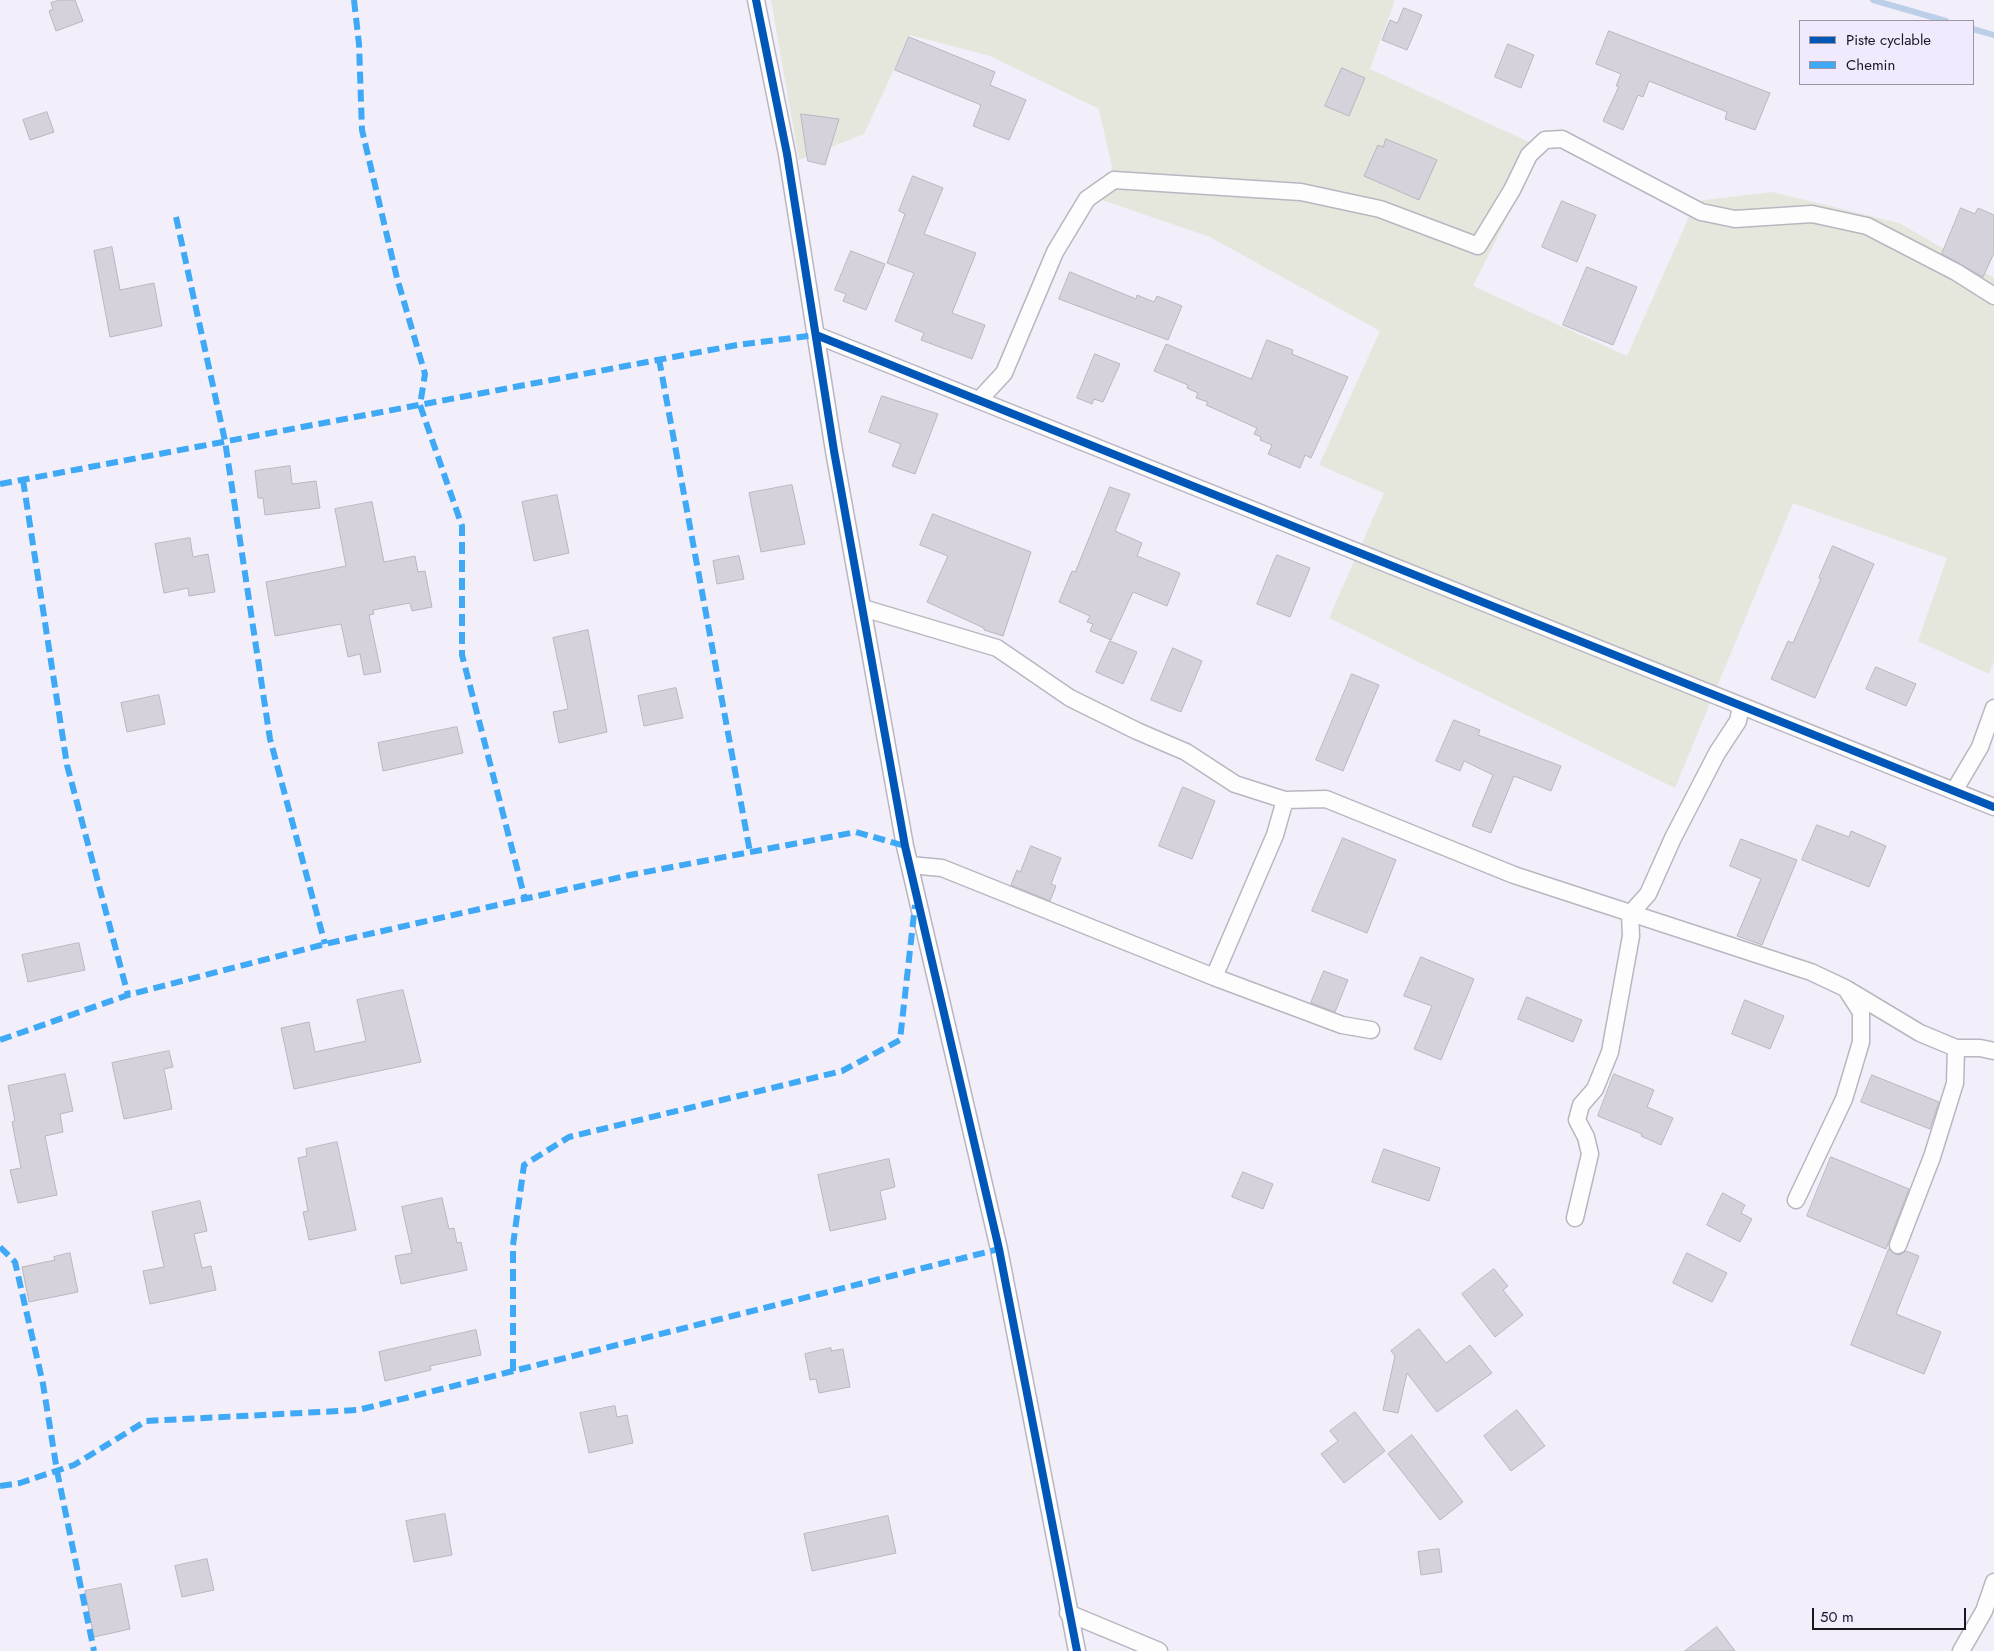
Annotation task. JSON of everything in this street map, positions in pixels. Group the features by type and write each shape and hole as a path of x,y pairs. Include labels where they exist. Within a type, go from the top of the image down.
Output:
{"street":[{"path":"756,0 787,154 834,451 910,865 999,1249 1068,1613 1077,1651"},
{"path":"979,400 1004,373 1055,252 1087,199 1114,180 1301,192 1380,209 1478,246 1512,190 1529,155 1545,140 1562,139 1701,212 1735,219 1812,214 1867,226 1956,272 1994,296"},
{"path":"816,335 1994,807"},
{"path":"863,608 997,648 1070,698 1137,732 1186,752 1235,784 1285,800 1326,799 1514,875 1811,972 1845,988 1920,1033 1956,1048 1980,1048 1994,1051"},
{"path":"1575,1218 1590,1154 1586,1137 1577,1120 1581,1105 1595,1089 1610,1052 1631,936 1630,914 1648,894 1673,838 1717,753 1738,721 1741,706"},
{"path":"1954,791 1980,746 1994,708"},
{"path":"1214,977 1275,835 1285,800"},
{"path":"910,865 942,868 1214,977 1342,1025 1371,1030"},
{"path":"1796,1200 1844,1100 1861,1042 1861,1012 1845,988"},
{"path":"1898,1246 1932,1157 1955,1083 1956,1048"},
{"path":"1961,1651 1984,1611 1994,1582"},
{"path":"1068,1613 1159,1651"}],"shaded area":[{"path":"771,0 1395,0 1370,69 1542,148 1473,286 1627,356 1696,201 1772,192 1899,223 1994,278 1994,662 1989,674 1918,641 1947,558 1793,503 1675,788 1329,618 1384,493 1319,465 1380,331 1210,237 1102,200 1112,167 1099,109 990,56 910,35 864,134 799,160"}],"building":[{"path":"60,0 75,0 83,21 56,31 49,11 53,9 51,3"},
{"path":"1404,8 1422,15 1407,50 1382,40 1390,20 1397,23"},
{"path":"1609,31 1770,93 1755,130 1725,119 1727,112 1649,81 1643,97 1638,95 1623,130 1603,121 1619,86 1616,86 1621,74 1596,64"},
{"path":"909,37 995,72 990,85 1026,100 1009,140 973,126 981,105 895,70"},
{"path":"1508,44 1534,55 1521,88 1495,77"},
{"path":"1342,68 1365,78 1349,116 1325,106"},
{"path":"47,112 54,132 30,140 23,120"},
{"path":"801,114 839,119 825,165 808,161"},
{"path":"1386,139 1437,160 1419,200 1364,176 1378,145 1383,147"},
{"path":"913,176 943,188 924,234 976,253 952,313 985,325 972,359 921,340 924,333 895,321 914,273 887,263 905,214 899,211"},
{"path":"1562,201 1596,215 1577,262 1542,247"},
{"path":"1961,208 1975,214 1978,208 1994,215 1994,253 1983,277 1942,254"},
{"path":"112,247 120,290 154,283 162,326 110,337 94,251"},
{"path":"851,251 885,264 866,310 843,301 846,294 835,290"},
{"path":"1587,267 1637,287 1613,345 1563,325"},
{"path":"1070,272 1136,299 1137,295 1154,302 1157,296 1182,306 1168,340 1059,299"},
{"path":"1267,340 1293,350 1292,354 1348,377 1311,458 1305,455 1300,468 1268,454 1272,445 1260,440 1261,437 1254,434 1257,428 1206,405 1208,402 1196,398 1198,393 1187,388 1188,385 1154,371 1166,344 1251,379"},
{"path":"1095,354 1120,364 1103,402 1094,399 1092,404 1077,398"},
{"path":"882,396 938,414 915,474 892,466 901,444 869,432"},
{"path":"290,466 292,484 316,481 320,508 265,515 263,498 258,498 255,471"},
{"path":"792,485 805,544 761,552 749,493"},
{"path":"1110,487 1130,494 1115,531 1142,543 1137,556 1180,573 1167,606 1133,592 1111,640 1090,631 1093,624 1087,622 1090,616 1059,602 1072,571 1075,572"},
{"path":"557,495 569,553 534,561 522,502"},
{"path":"372,502 384,562 415,556 418,572 425,571 432,607 412,611 410,603 373,610 374,614 369,615 381,672 364,675 360,654 348,657 341,624 275,636 266,582 346,566 335,509"},
{"path":"933,514 1031,552 1003,636 984,630 984,628 927,602 948,556 920,545"},
{"path":"190,538 193,557 208,554 215,592 189,596 188,588 164,593 155,544"},
{"path":"1833,546 1874,564 1815,698 1771,679 1788,641 1793,643"},
{"path":"1277,555 1310,568 1290,617 1257,604"},
{"path":"739,556 744,579 717,584 713,561"},
{"path":"588,630 607,732 559,743 553,712 568,709 553,638"},
{"path":"1110,641 1137,652 1123,684 1096,672"},
{"path":"1173,648 1202,661 1181,712 1151,700"},
{"path":"1876,667 1916,684 1906,706 1866,689"},
{"path":"1352,674 1379,685 1343,771 1316,760"},
{"path":"676,688 683,718 644,726 638,696"},
{"path":"159,695 165,724 127,732 121,703"},
{"path":"1454,720 1480,730 1478,735 1561,766 1551,791 1514,776 1491,833 1472,826 1493,775 1464,761 1460,771 1436,761"},
{"path":"457,727 463,753 383,771 378,743"},
{"path":"1183,787 1215,801 1192,859 1159,846"},
{"path":"1817,825 1849,837 1851,831 1886,846 1869,887 1802,860"},
{"path":"1343,838 1396,860 1367,933 1312,911"},
{"path":"1741,839 1797,860 1762,945 1737,936 1761,879 1730,866"},
{"path":"1031,846 1061,858 1051,884 1056,886 1050,901 1011,885 1017,870 1020,872"},
{"path":"79,943 85,970 28,982 22,955"},
{"path":"1421,957 1474,979 1441,1060 1414,1049 1432,1006 1404,996"},
{"path":"1324,971 1348,980 1335,1012 1311,1003"},
{"path":"403,990 421,1062 294,1089 281,1028 309,1022 315,1052 366,1041 357,1000"},
{"path":"1527,997 1582,1020 1573,1042 1518,1019"},
{"path":"1745,1000 1784,1016 1770,1049 1732,1034"},
{"path":"169,1051 173,1067 164,1069 172,1109 124,1119 112,1063"},
{"path":"65,1074 73,1111 60,1114 63,1132 45,1136 57,1195 18,1203 10,1170 21,1168 12,1122 15,1121 8,1086"},
{"path":"1614,1074 1654,1090 1647,1107 1673,1118 1661,1145 1641,1136 1642,1134 1598,1116"},
{"path":"1872,1075 1939,1102 1930,1129 1861,1102"},
{"path":"337,1142 356,1230 309,1240 303,1212 308,1211 298,1158 307,1156 306,1149"},
{"path":"1384,1149 1440,1168 1429,1201 1372,1182"},
{"path":"1831,1157 1909,1189 1886,1249 1807,1216"},
{"path":"889,1159 895,1187 880,1191 886,1219 830,1231 818,1175"},
{"path":"1243,1172 1273,1184 1263,1209 1232,1197"},
{"path":"1723,1193 1745,1205 1741,1213 1752,1219 1740,1242 1707,1225"},
{"path":"442,1198 449,1229 454,1228 457,1243 461,1242 467,1270 401,1284 395,1256 412,1253 402,1207"},
{"path":"200,1201 207,1231 194,1234 202,1268 211,1266 216,1290 150,1304 143,1271 164,1267 152,1212"},
{"path":"1889,1249 1895,1254 1900,1255 1906,1251 1919,1256 1896,1314 1941,1332 1924,1374 1851,1345"},
{"path":"70,1253 78,1292 29,1302 22,1267 55,1260 54,1257"},
{"path":"1687,1253 1727,1273 1712,1302 1673,1283"},
{"path":"1494,1269 1508,1286 1503,1290 1523,1315 1495,1337 1462,1294"},
{"path":"1419,1329 1446,1363 1470,1345 1492,1373 1437,1412 1407,1373 1398,1413 1383,1410 1395,1356 1391,1351"},
{"path":"476,1330 481,1355 430,1366 431,1370 385,1381 379,1352"},
{"path":"831,1348 831,1351 843,1349 850,1387 819,1393 816,1379 810,1380 805,1354"},
{"path":"615,1406 617,1417 627,1415 633,1443 589,1453 580,1413"},
{"path":"1517,1410 1545,1446 1511,1471 1484,1436"},
{"path":"1355,1412 1385,1451 1344,1483 1321,1454 1338,1441 1330,1431"},
{"path":"1412,1435 1463,1502 1440,1520 1388,1454"},
{"path":"445,1514 452,1555 414,1562 406,1521"},
{"path":"888,1516 896,1553 812,1571 804,1534"},
{"path":"1439,1549 1442,1572 1421,1575 1418,1552"},
{"path":"207,1559 214,1590 182,1597 175,1566"},
{"path":"121,1584 130,1629 94,1637 85,1591"},
{"path":"1717,1627 1735,1651 1685,1651"}],"waterway":[{"path":"1873,0 1943,20"},
{"path":"1974,29 1994,35"}],"marked path":[{"path":"354,0 359,44 362,130 397,278 425,374 420,405 462,526 462,655 525,899"},
{"path":"176,217 225,441 270,739 325,944"},
{"path":"0,484 737,345 816,335"},
{"path":"659,359 750,852"},
{"path":"23,480 67,765 128,995"},
{"path":"0,1040 128,995 325,944 630,875 856,832 905,846"},
{"path":"513,1371 513,1245 524,1165 569,1137 842,1071 900,1040 915,905"},
{"path":"0,1247 15,1262 43,1384 57,1471 94,1651"},
{"path":"0,1486 20,1483 74,1465 146,1421 358,1410 999,1249"}],"cycle path":[{"path":"756,0 787,154 834,451 905,846 999,1249 1077,1651"},
{"path":"816,335 1994,807"}]}
